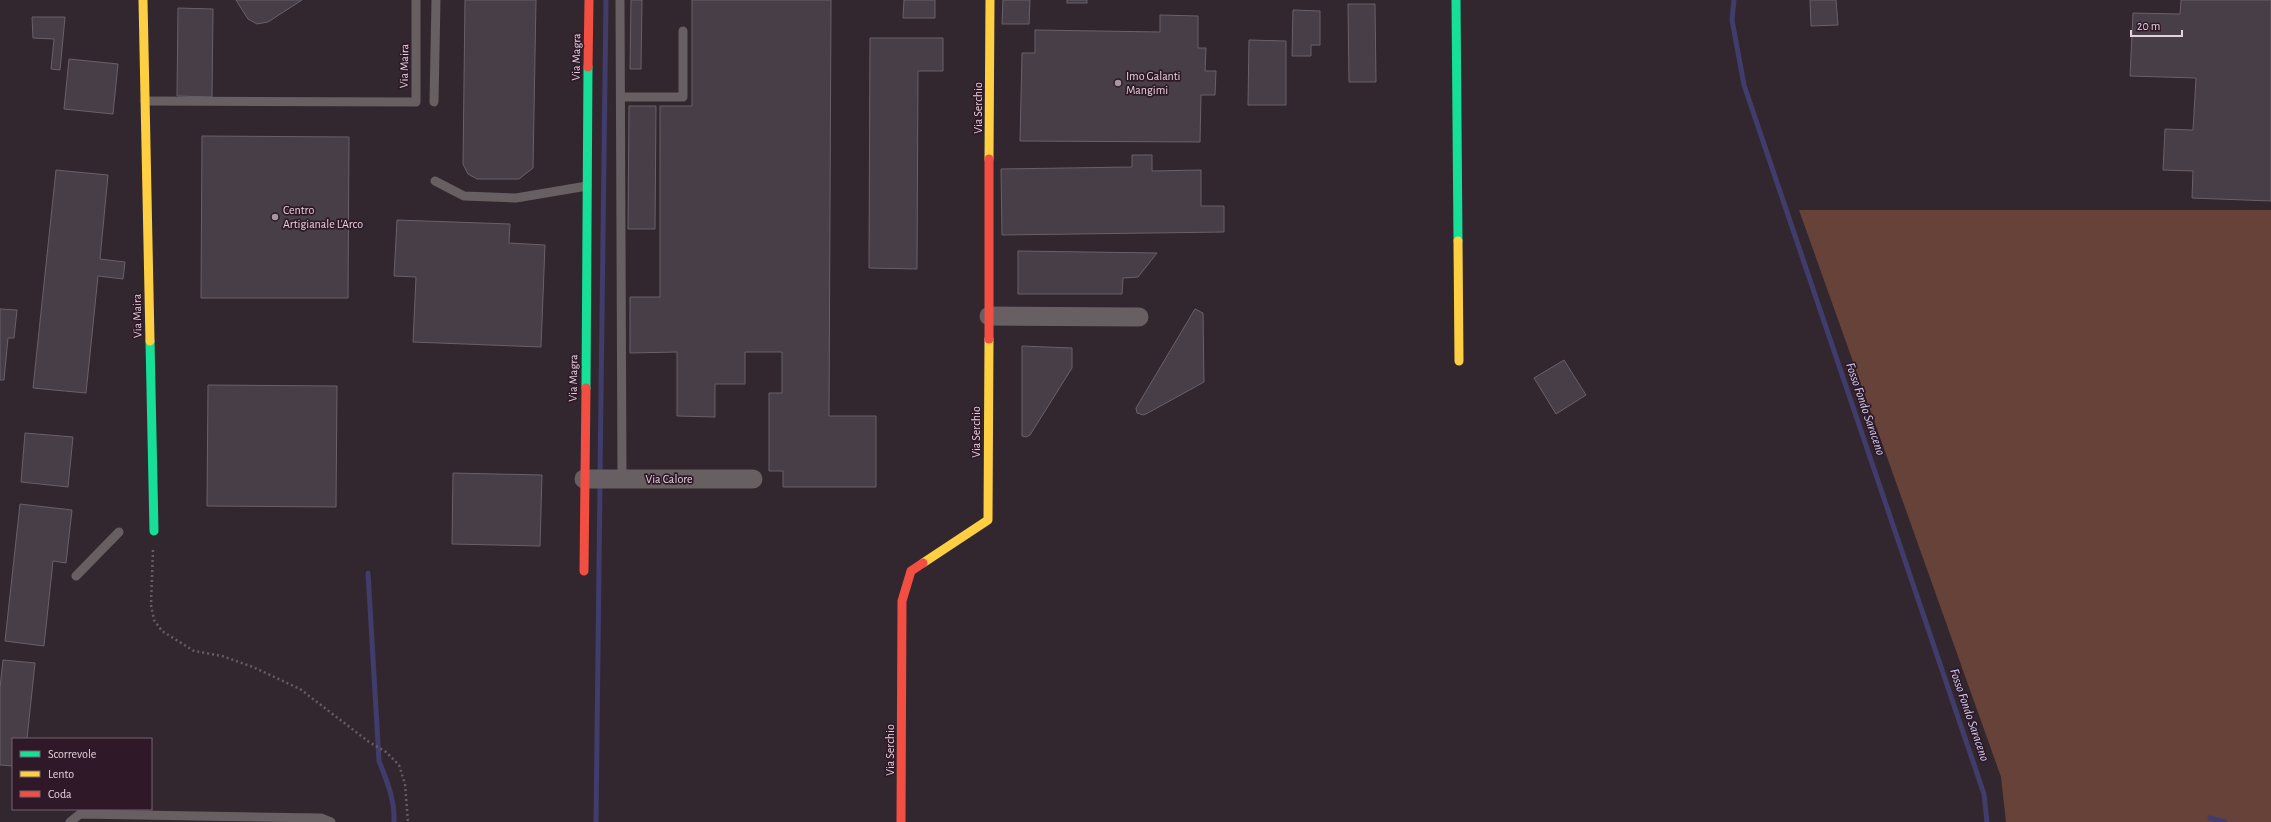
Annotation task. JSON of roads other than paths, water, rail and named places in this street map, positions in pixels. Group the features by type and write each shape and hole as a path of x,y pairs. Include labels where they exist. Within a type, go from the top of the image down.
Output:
{"street":[{"name":"Via Maira","path":"143,0 154,531"},
{"name":"Via Magra","path":"584,572 588,0"},
{"name":"Via Serchio","path":"901,822 902,601 911,571 988,520 990,0"},
{"path":"1456,0 1459,361"},
{"path":"989,316 1139,317"},
{"name":"Via Calore","path":"584,479 753,480"}],"lane":[{"name":"Via Maira","path":"145,101 416,102 416,0"},
{"path":"434,102 436,0"},
{"path":"620,0 622,479"},
{"path":"621,97 683,97 682,31"},
{"path":"435,181 464,196 516,198 587,186"},
{"path":"76,576 119,532"},
{"path":"70,822 80,814 321,818 331,822"}],"waterway":[{"path":"600,475 606,0"},
{"name":"Fosso Fondo Saraceno","path":"1734,0 1732,20 1744,85 1984,794 1987,822"},
{"path":"596,822 600,483"},
{"path":"368,573 379,761 392,798 394,822"},
{"path":"2210,818 2225,822"}],"place":[{"name":"Imo Galanti Mangimi","path":"1118,83"},
{"name":"Centro Artigianale L'Arco","path":"275,217"}]}
